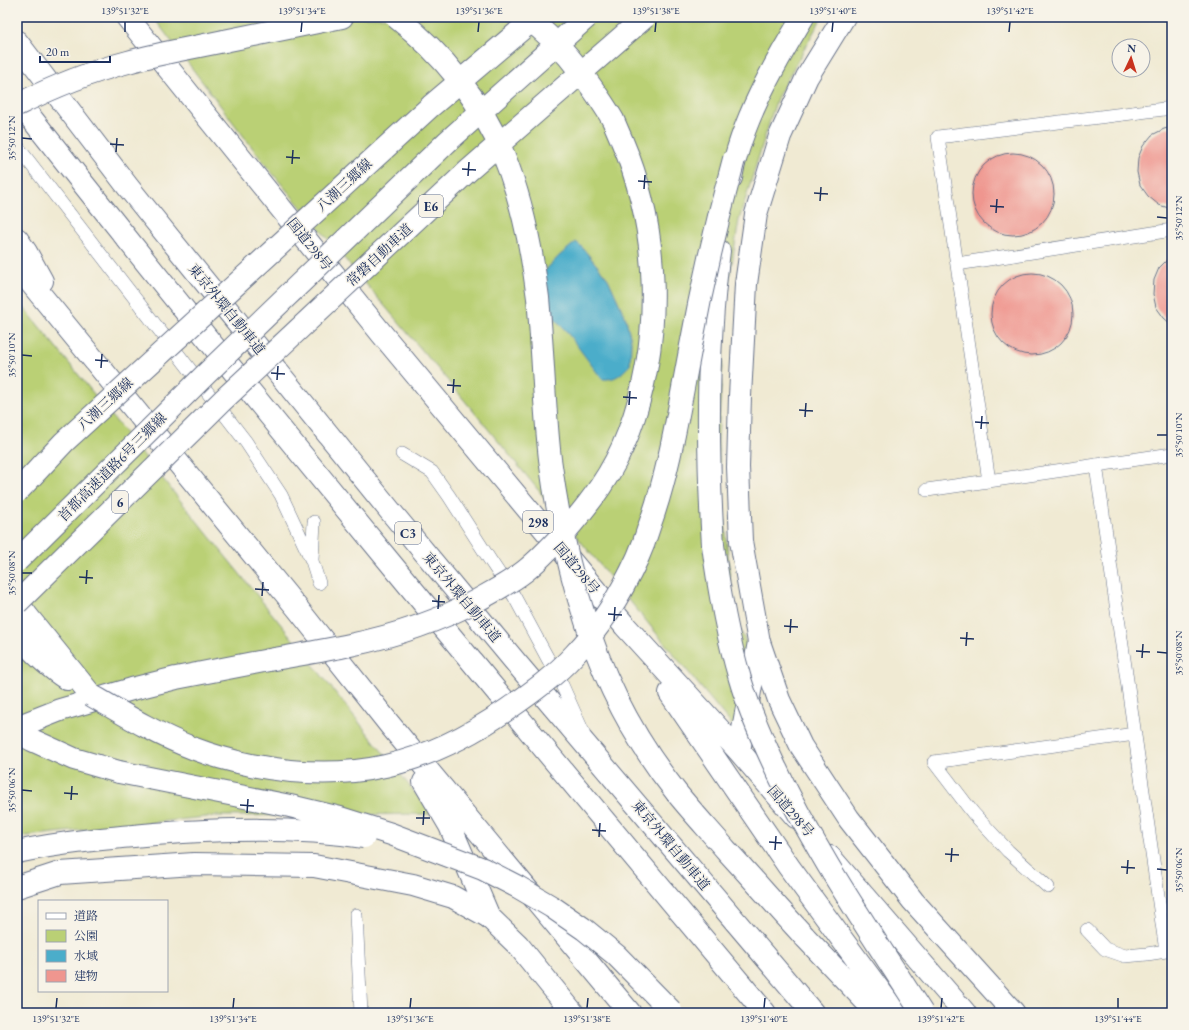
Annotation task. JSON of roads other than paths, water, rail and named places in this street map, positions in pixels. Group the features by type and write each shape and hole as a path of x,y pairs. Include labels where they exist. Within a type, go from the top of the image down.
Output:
{"main road":[{"name":"国道298号","path":"127,17 382,334 625,626 739,751 966,1013"},
{"path":"17,105 40,93 85,75 129,61 342,17"},
{"path":"396,17 432,50 467,91 487,123 504,156 515,188 525,223 537,290 550,458 556,497 566,546 583,613 612,689 630,724 651,758 676,792 804,936 877,1013"},
{"path":"17,727 60,710 132,688 176,678 351,645 424,624 459,610 494,591 524,572 549,549 578,518 597,493 614,464 627,436 638,405 646,370 651,335 653,298 646,224 638,184 629,156 613,120 593,88 569,57 542,29 525,17"},
{"name":"八潮三郷線","path":"17,492 64,442 430,106 536,17"},
{"name":"E6","path":"206,374 448,141 587,17"},
{"name":"常磐自動車道","path":"223,400 468,171 645,17"},
{"path":"17,634 54,670 127,717 196,750 233,761 271,769 308,773 342,772 375,769 402,762 442,747 467,735 496,718 526,697 574,655 602,622 639,556 666,475 706,267 734,159 749,120 765,85 782,52 803,17"},
{"path":"844,17 807,77 780,136 756,214 746,284 740,396 738,467 741,541 759,642 779,700 801,746 849,819 913,902 1014,1013"},
{"name":"東京外環自動車道","path":"17,42 128,187 391,512 518,665 592,750 813,1013"},
{"name":"C3","path":"17,100 114,223 381,552 765,1013"},
{"path":"734,159 713,298 709,391 709,453 713,545 719,590 728,635 740,680 758,729 782,782 849,899 922,1013"},
{"path":"17,239 26,252 68,327"},
{"path":"17,266 298,609 390,725 630,1013"},
{"name":"首都高速道路6号三郷線","path":"17,561 206,374"},
{"name":"6","path":"17,603 223,400"},
{"path":"17,603 91,695"},
{"path":"625,626 789,867 896,1013"},
{"path":"739,751 759,642"},
{"path":"390,725 450,826 489,917"},
{"path":"17,732 74,759 119,772 298,808 340,818 391,834 483,870 518,887 552,907 584,929 616,955 672,1012"},
{"path":"17,852 45,846 125,836 180,832 268,830 314,831 383,839 446,855"},
{"path":"17,887 60,873 194,864 314,866 413,884 453,897 489,917 518,945 573,1013"}],"lane":[{"path":"989,481 938,138 1172,108"},
{"path":"17,146 246,442 281,495 312,562 319,583"},
{"path":"957,264 1172,230"},
{"path":"402,454 432,472 514,596 562,685 592,750"},
{"path":"927,490 1172,454"},
{"path":"1086,930 1105,949 1125,956 1169,950 1135,734 1096,465"},
{"path":"312,562 314,522"},
{"path":"1048,888 1008,851 973,813 934,762 1135,734"},
{"path":"356,915 361,1013"}],"water":[{"path":"576,242 608,279 626,319 631,341 630,365 620,374 611,379 602,379 566,331 541,303 539,277 559,256"}]}
